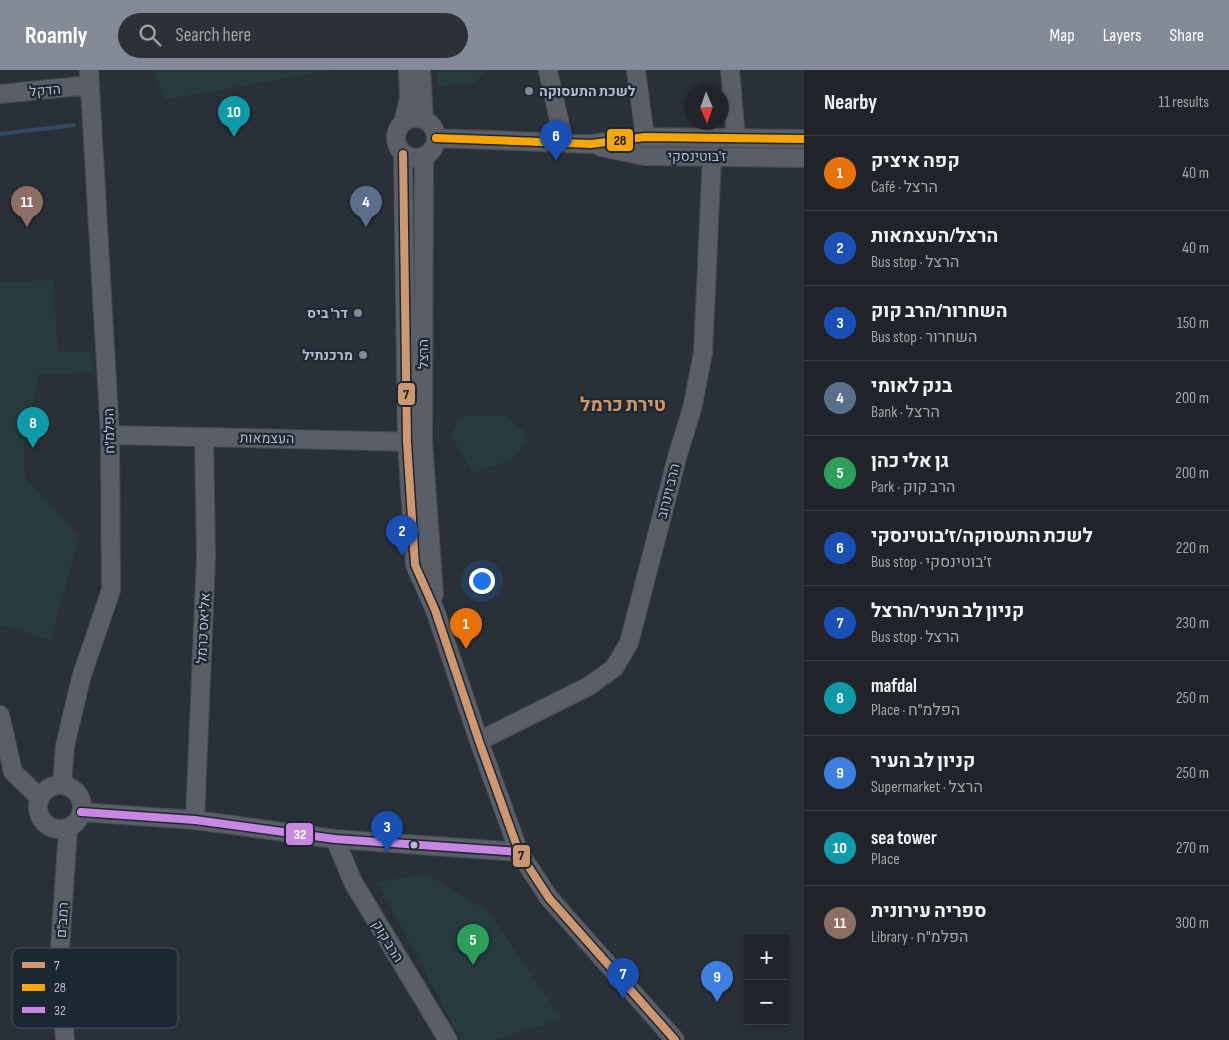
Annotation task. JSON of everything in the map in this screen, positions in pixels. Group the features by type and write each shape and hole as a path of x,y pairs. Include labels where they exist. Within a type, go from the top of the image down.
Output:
{"street":[{"path":"403,123 409,98 408,70"},
{"path":"421,70 424,120"},
{"path":"550,70 564,143"},
{"path":"636,70 645,137"},
{"path":"730,70 736,138"},
{"name":"הדקל","path":"0,94 90,78"},
{"name":"הפלמ\"ח","path":"62,786 65,746 81,678 111,590 110,435 90,78"},
{"path":"413,118 424,120 434,130 436,138 431,151 424,157 413,158 403,154 399,150 395,138 399,127 413,118"},
{"path":"436,138 590,144 645,137 804,139"},
{"name":"ז'בוטינסקי","path":"590,144 644,156 804,158"},
{"name":"הרצל","path":"403,154 415,442 435,610 519,852 549,898 676,1040"},
{"name":"הרב וינרוב","path":"479,740 589,686 614,668 629,643 678,454 692,409 703,353 712,156"},
{"name":"הרצל","path":"415,442 424,157"},
{"name":"העצמאות","path":"110,435 415,442"},
{"name":"אליאס כרמל","path":"195,820 206,557 204,437"},
{"path":"0,714 14,772 40,798"},
{"path":"62,786 75,792 82,805 81,812 79,819 68,829 54,829 44,822 38,808 40,798 49,788 62,786"},
{"path":"81,812 195,820 335,839 519,852"},
{"name":"רמב\"ם","path":"60,948 68,829"},
{"name":"הרב קוק","path":"335,839 353,882 448,1040"},
{"name":"הרצל","path":"519,852 690,1040"}],"green space":[{"path":"154,70 331,70 165,100"},
{"path":"437,70 487,70 475,83 437,86"},
{"path":"53,280 58,351 92,352 94,372 36,375 38,380 24,442 25,478 79,536 51,640 0,625 0,282"},
{"path":"461,416 507,416 530,437 511,460 472,473 451,435"},
{"path":"427,874 489,912 562,1019 495,1040 461,1040 377,882"}],"waterway":[{"path":"0,134 74,125"}],"transit line":[{"name":"28","path":"436,138 591,144 645,137 804,139"},
{"name":"7","path":"403,154 407,442 415,565 435,610 519,852 549,898 675,1040"},
{"name":"32","path":"81,812 195,820 335,839 519,852"}],"place":[{"name":"לשכת התעסוקה","path":"529,91"},
{"name":"sea tower","path":"234,137"},
{"name":"לשכת התעסוקה/ז׳בוטינסקי","path":"556,161"},
{"name":"ספריה עירונית","path":"27,227"},
{"name":"בנק לאומי","path":"366,227"},
{"name":"דר' ביס","path":"358,313"},
{"name":"מרכנתיל","path":"363,355"},
{"name":"mafdal","path":"33,448"},
{"name":"הרצל/העצמאות","path":"402,556"},
{"name":"קפה איציק","path":"466,649"},
{"name":"השחרור/הרב קוק","path":"387,852"},
{"name":"גן אלי כהן","path":"473,965"},
{"name":"קניון לב העיר/הרצל","path":"623,999"},
{"name":"קניון לב העיר","path":"717,1002"}],"district":[{"name":"טירת כרמל","path":"623,404"}]}
